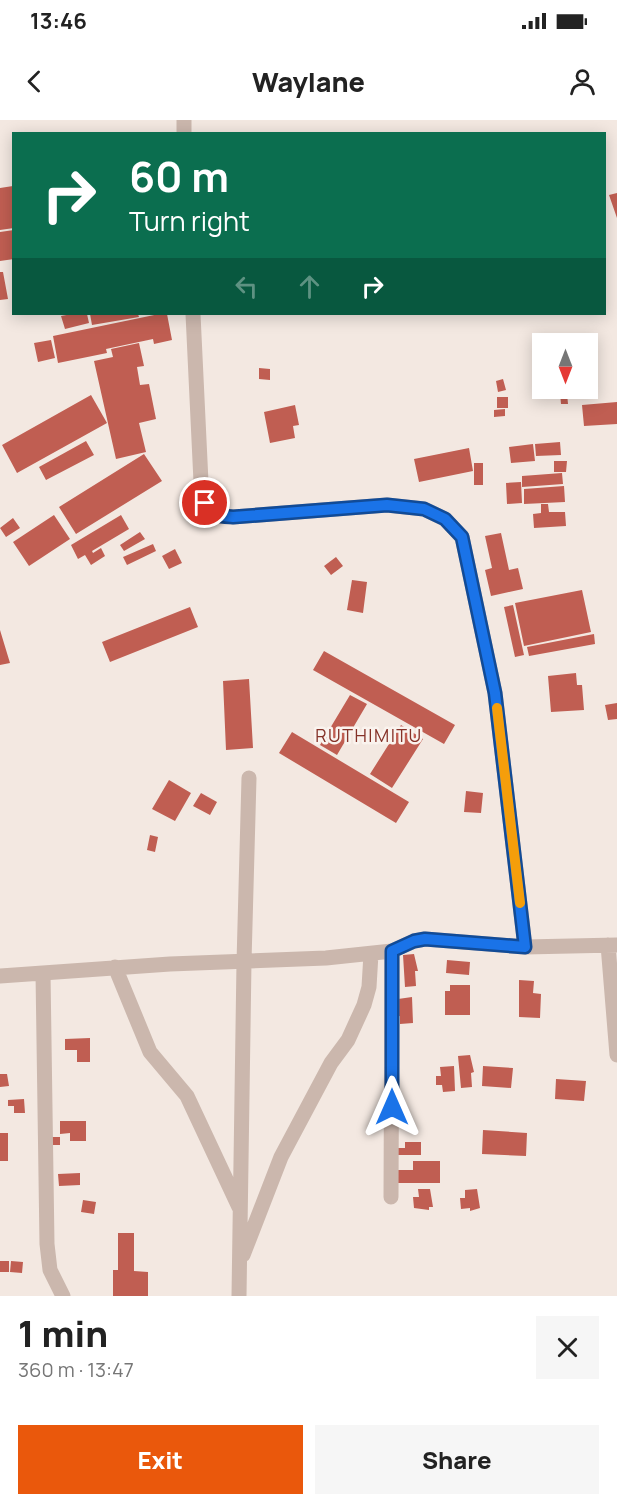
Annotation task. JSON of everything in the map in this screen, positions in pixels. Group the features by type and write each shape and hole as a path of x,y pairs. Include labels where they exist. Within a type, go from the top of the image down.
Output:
{"street":[{"path":"193,315 201,482 208,510 216,516 233,517 387,505 424,509 445,519 462,537 495,693 525,947"},
{"path":"239,1296 249,778"},
{"path":"0,976 115,967 371,954 392,951 414,941 425,939 525,947 612,945 617,1055"},
{"path":"392,951 392,1197"},
{"path":"239,1266 281,1157 331,1063 348,1040 364,1005 369,987 371,954"},
{"path":"115,967 150,1052 187,1096 240,1209"},
{"path":"43,972 47,1244 50,1270 63,1296"}],"building":[{"path":"12,186 12,228 0,230 0,188"},
{"path":"617,193 617,218 609,195"},
{"path":"12,230 12,259 0,261 0,232"},
{"path":"0,272 3,272 8,299 0,300"},
{"path":"87,315 89,323 65,329 61,316"},
{"path":"90,315 138,315 139,317 92,325"},
{"path":"154,315 167,315 172,340 154,344 153,339 106,349 107,353 58,363 53,336"},
{"path":"51,340 55,358 38,362 34,343"},
{"path":"139,343 144,366 137,367 140,385 149,384 156,419 139,423 146,452 116,459 94,361 113,357 111,349"},
{"path":"259,368 270,369 270,380 259,379"},
{"path":"503,379 506,390 498,392 496,381"},
{"path":"91,395 107,423 17,473 2,445"},
{"path":"497,397 508,397 508,408 497,408"},
{"path":"561,399 568,399 568,404 561,404"},
{"path":"617,402 617,424 584,426 582,405"},
{"path":"295,405 299,425 293,426 295,438 270,443 264,412"},
{"path":"505,409 505,416 494,417 494,410"},
{"path":"86,441 94,455 46,480 39,467"},
{"path":"560,442 561,455 536,456 535,444"},
{"path":"533,444 535,461 511,463 509,447"},
{"path":"469,448 473,471 419,482 414,459"},
{"path":"144,454 162,481 76,534 59,507"},
{"path":"554,461 567,461 566,472 554,472"},
{"path":"474,463 483,463 483,485 474,485"},
{"path":"562,473 563,484 522,487 522,476"},
{"path":"521,482 522,503 507,504 506,483"},
{"path":"564,486 565,502 524,504 524,489"},
{"path":"541,504 548,504 549,512 565,512 566,526 534,528 533,514 541,513"},
{"path":"54,515 70,539 29,566 13,542"},
{"path":"121,515 129,529 92,551 93,553 101,548 105,556 91,565 85,555 78,559 71,545"},
{"path":"13,518 20,528 6,537 0,528"},
{"path":"140,532 145,539 124,551 120,545"},
{"path":"501,533 509,570 518,568 523,589 491,596 485,570 492,568 485,536"},
{"path":"153,544 156,551 127,565 123,557"},
{"path":"175,549 182,563 169,569 162,556"},
{"path":"336,557 343,566 331,575 324,566"},
{"path":"352,580 367,582 363,613 347,610"},
{"path":"582,590 591,632 524,646 515,603"},
{"path":"513,605 524,655 515,657 504,607"},
{"path":"190,607 198,627 110,662 102,642"},
{"path":"0,630 10,663 0,665"},
{"path":"594,634 595,644 529,656 527,647"},
{"path":"324,651 455,725 444,744 313,670"},
{"path":"576,673 577,685 582,685 584,710 551,712 548,676"},
{"path":"249,679 253,748 226,750 223,681"},
{"path":"350,695 367,704 337,755 320,745"},
{"path":"617,703 617,719 608,720 605,705"},
{"path":"401,725 423,739 392,788 370,774"},
{"path":"292,732 409,802 396,823 279,753"},
{"path":"169,780 191,793 175,821 152,809"},
{"path":"466,791 483,793 481,813 464,812"},
{"path":"201,793 217,802 210,815 193,806"},
{"path":"150,835 158,837 155,852 147,850"},
{"path":"414,954 418,971 415,971 416,986 405,987 403,955"},
{"path":"447,960 470,962 469,975 446,973"},
{"path":"519,980 534,981 533,993 541,994 540,1018 519,1017"},
{"path":"450,985 470,985 470,1015 445,1015 445,991 450,991"},
{"path":"412,997 413,1023 400,1024 400,1016 394,1017 398,999"},
{"path":"90,1038 90,1062 77,1062 77,1050 65,1050 65,1039"},
{"path":"470,1055 474,1072 471,1073 472,1087 461,1088 458,1056"},
{"path":"454,1066 455,1091 443,1092 442,1085 436,1085 436,1076 441,1076 440,1067"},
{"path":"483,1066 513,1068 511,1088 482,1086"},
{"path":"0,1074 7,1074 9,1086 0,1087"},
{"path":"556,1079 586,1081 584,1101 555,1099"},
{"path":"24,1099 25,1113 14,1113 14,1106 8,1106 8,1100"},
{"path":"60,1121 86,1121 86,1141 70,1141 70,1133 60,1134"},
{"path":"483,1130 527,1133 526,1156 482,1154"},
{"path":"0,1133 8,1133 8,1161 0,1161"},
{"path":"51,1137 60,1137 60,1145 51,1145"},
{"path":"405,1142 421,1142 421,1155 396,1155 396,1148 405,1148"},
{"path":"413,1161 440,1161 440,1183 397,1183 397,1170 413,1170"},
{"path":"80,1173 80,1185 59,1186 58,1174"},
{"path":"418,1189 430,1189 433,1207 429,1207 429,1210 414,1208 413,1197 419,1197"},
{"path":"477,1189 480,1208 470,1211 470,1208 461,1209 460,1198 465,1198 465,1190"},
{"path":"83,1200 96,1202 94,1214 81,1212"},
{"path":"118,1233 134,1233 134,1271 148,1272 148,1296 113,1296 113,1270 118,1270"},
{"path":"0,1261 9,1261 9,1272 0,1272"},
{"path":"11,1261 23,1262 22,1273 10,1272"}],"slow traffic":[{"path":"497,708 520,903"}],"district":[{"name":"RUTHIMITU","path":"369,736"}],"route":[{"path":"205,503 208,510 216,516 233,517 387,505 424,509 445,519 462,537 495,693 525,947 425,939 414,941 392,951 392,1107"}]}
